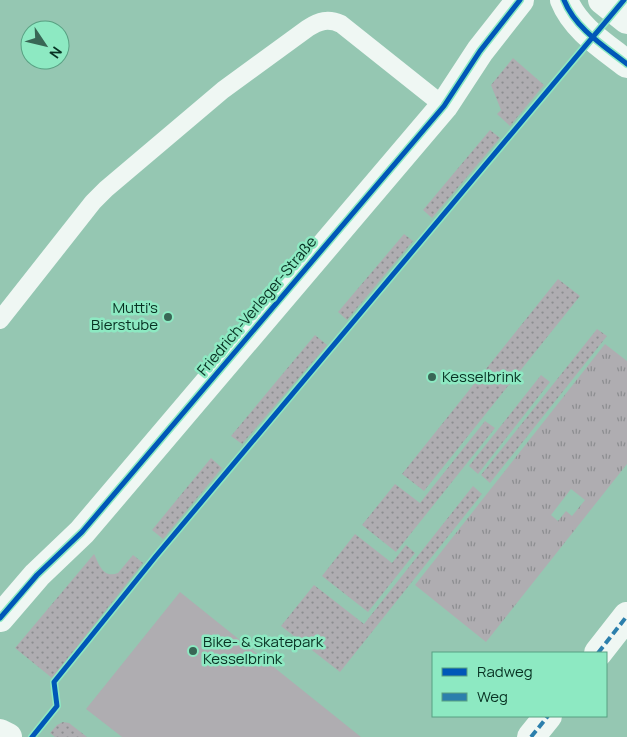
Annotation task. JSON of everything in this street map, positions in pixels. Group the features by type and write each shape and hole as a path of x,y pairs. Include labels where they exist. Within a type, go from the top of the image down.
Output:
{"street":[{"name":"Friedrich-Verleger-Straße","path":"0,618 37,574 82,532 444,106 480,51 520,0"},
{"path":"564,0 583,28 627,64"},
{"path":"602,0 627,20"},
{"path":"599,652 627,616"},
{"path":"531,737 547,717"},
{"path":"0,733 8,737"}],"lane":[{"path":"0,320 106,189 223,90 317,22 328,20 341,24 444,106"}],"green space":[{"path":"513,58 544,85 510,126 497,114 501,110 491,85"},
{"path":"490,130 500,138 432,218 423,210"},
{"path":"404,234 413,241 347,320 338,312"},
{"path":"558,279 580,296 424,491 402,474"},
{"path":"597,329 607,336 490,483 481,475"},
{"path":"315,335 327,345 242,444 231,436"},
{"path":"605,344 627,361 627,464 486,642 415,585","holes":["571,489 585,500 572,516 566,511 558,521 551,515"]},
{"path":"541,375 550,382 478,474 469,466"},
{"path":"485,421 495,428 396,552 362,525 395,484 420,503"},
{"path":"211,458 222,468 163,539 152,530"},
{"path":"473,486 482,494 340,672 281,626 314,585 364,624"},
{"path":"355,534 392,563 406,545 415,553 368,612 322,576"},
{"path":"94,554 102,570 109,574 118,573 133,555 143,563 52,678 15,648"},
{"name":"Bike- & Skatepark Kesselbrink","path":"180,592 361,737 122,737 86,709"},
{"path":"63,722 69,723 87,737 55,737 50,733 57,725"}],"marked path":[{"path":"599,652 627,616"},
{"path":"531,737 547,717"}],"cycle path":[{"path":"0,618 37,575 82,532 444,106 480,51 520,0"},
{"path":"564,0 575,19 583,28 627,64"},
{"path":"32,737 57,706 54,682 156,556 624,0"}],"place":[{"name":"Mutti's Bierstube","path":"168,317"},
{"name":"Kesselbrink","path":"432,377"},
{"name":"Bike- & Skatepark Kesselbrink","path":"193,651"}]}
